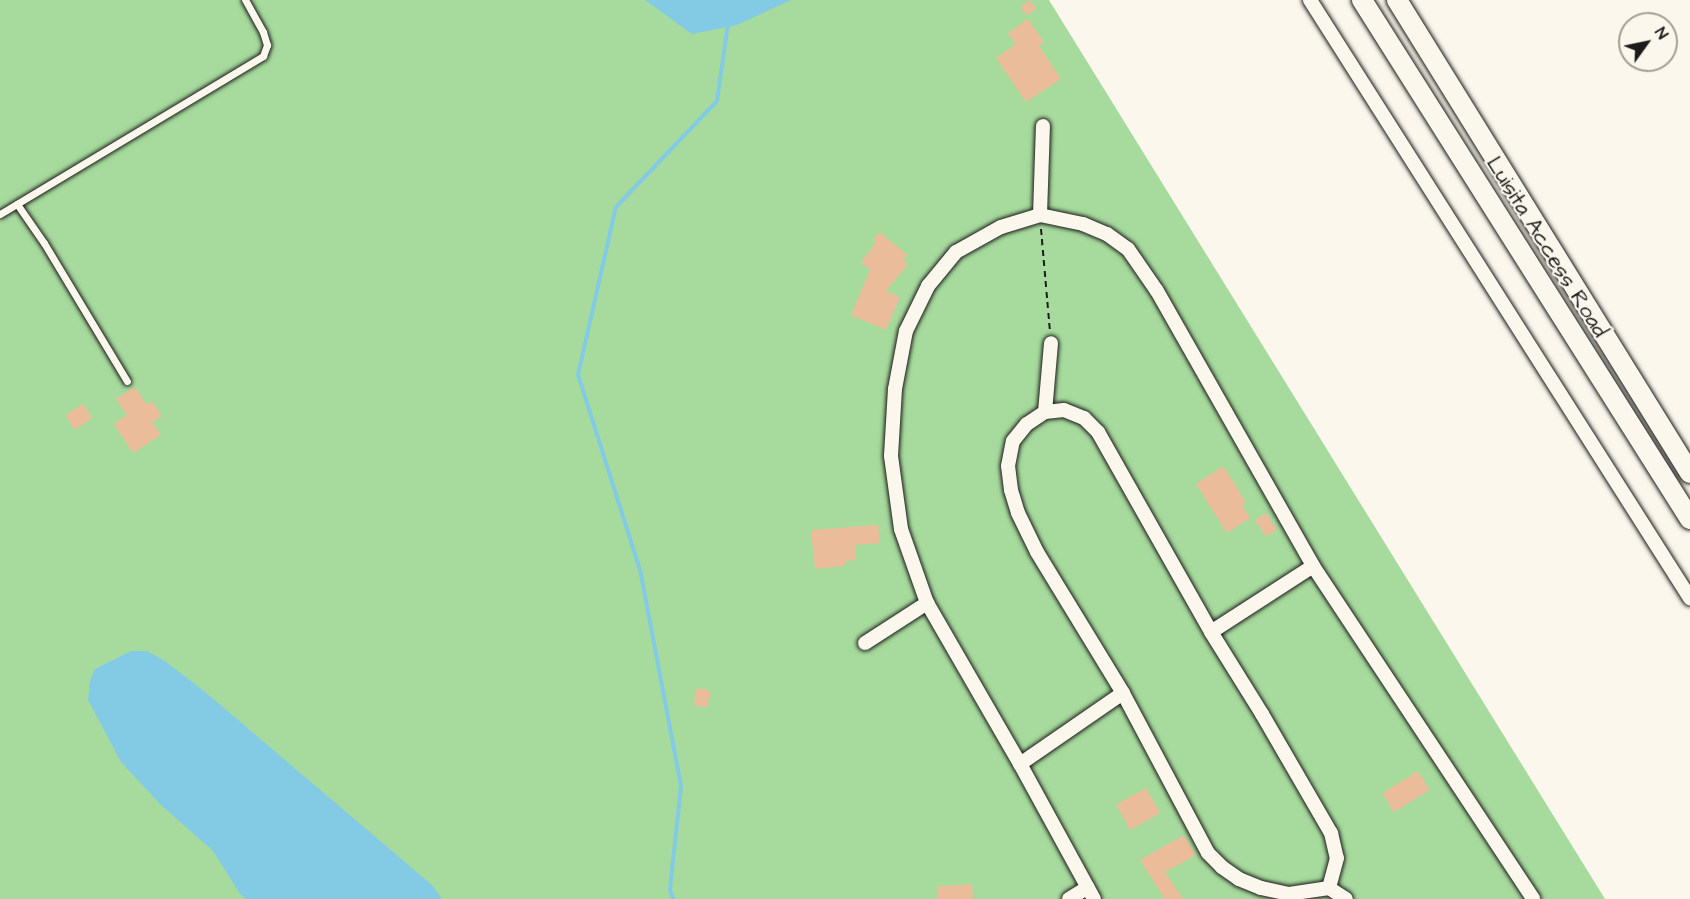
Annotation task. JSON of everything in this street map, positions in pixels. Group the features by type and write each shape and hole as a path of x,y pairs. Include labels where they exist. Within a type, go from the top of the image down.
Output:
{"main road":[{"name":"Luisita Access Road","path":"1362,0 1690,519"},
{"name":"Luisita Access Road","path":"1397,0 1690,473"}],"street":[{"path":"1310,0 1690,598"},
{"path":"1040,214 1043,126"},
{"path":"1069,899 1091,893 927,603 901,529 891,456 895,389 906,331 928,286 956,252 1001,227 1040,214 1083,224 1107,234 1128,249 1157,291 1313,566 1533,899"},
{"path":"1045,412 1051,344"},
{"path":"1329,888 1337,858 1331,833 1211,632 1098,432 1084,418 1064,410 1045,412 1027,424 1013,441 1008,466 1011,490 1018,513 1037,552 1123,693 1208,853 1239,879 1261,888 1289,894 1329,888 1346,899"},
{"path":"1211,632 1313,566"},
{"path":"865,643 927,603"},
{"path":"1020,764 1123,693"}],"lane":[{"path":"0,214 263,56 267,45 263,32 245,0"},
{"path":"17,204 44,243 127,381"}],"path":[{"path":"1040,214 1051,344"}],"green space":[{"path":"0,0 1049,0 1605,899 0,899"}],"water":[{"path":"645,0 791,0 737,25 692,34"},
{"path":"131,651 147,651 165,661 204,691 432,885 442,899 246,899 240,894 213,851 161,805 121,762 88,700 90,681 95,669"}],"building":[{"path":"1030,0 1036,9 1027,15 1021,6"},
{"path":"1028,19 1044,42 1039,46 1061,79 1026,102 996,58 1016,44 1008,33"},
{"path":"880,232 907,255 903,260 908,264 886,291 900,297 886,330 851,315 870,270 861,262 876,243 873,240"},
{"path":"135,387 147,405 152,401 162,416 152,422 161,435 133,453 114,424 127,415 116,399"},
{"path":"83,404 92,418 75,430 65,415"},
{"path":"1223,466 1246,502 1242,505 1250,518 1227,533 1196,484"},
{"path":"1266,513 1277,530 1266,537 1255,520"},
{"path":"878,525 880,543 855,545 856,560 846,561 846,566 815,569 811,530"},
{"path":"697,688 711,691 707,708 693,705"},
{"path":"1418,771 1430,790 1394,812 1382,793"},
{"path":"1146,788 1160,813 1130,830 1116,804"},
{"path":"1184,835 1196,855 1165,872 1183,899 1165,899 1140,860"},
{"path":"972,884 973,899 938,899 937,886"}],"waterway":[{"path":"673,899 670,889 681,786 640,570 578,375 616,207 717,101 728,24"}]}
